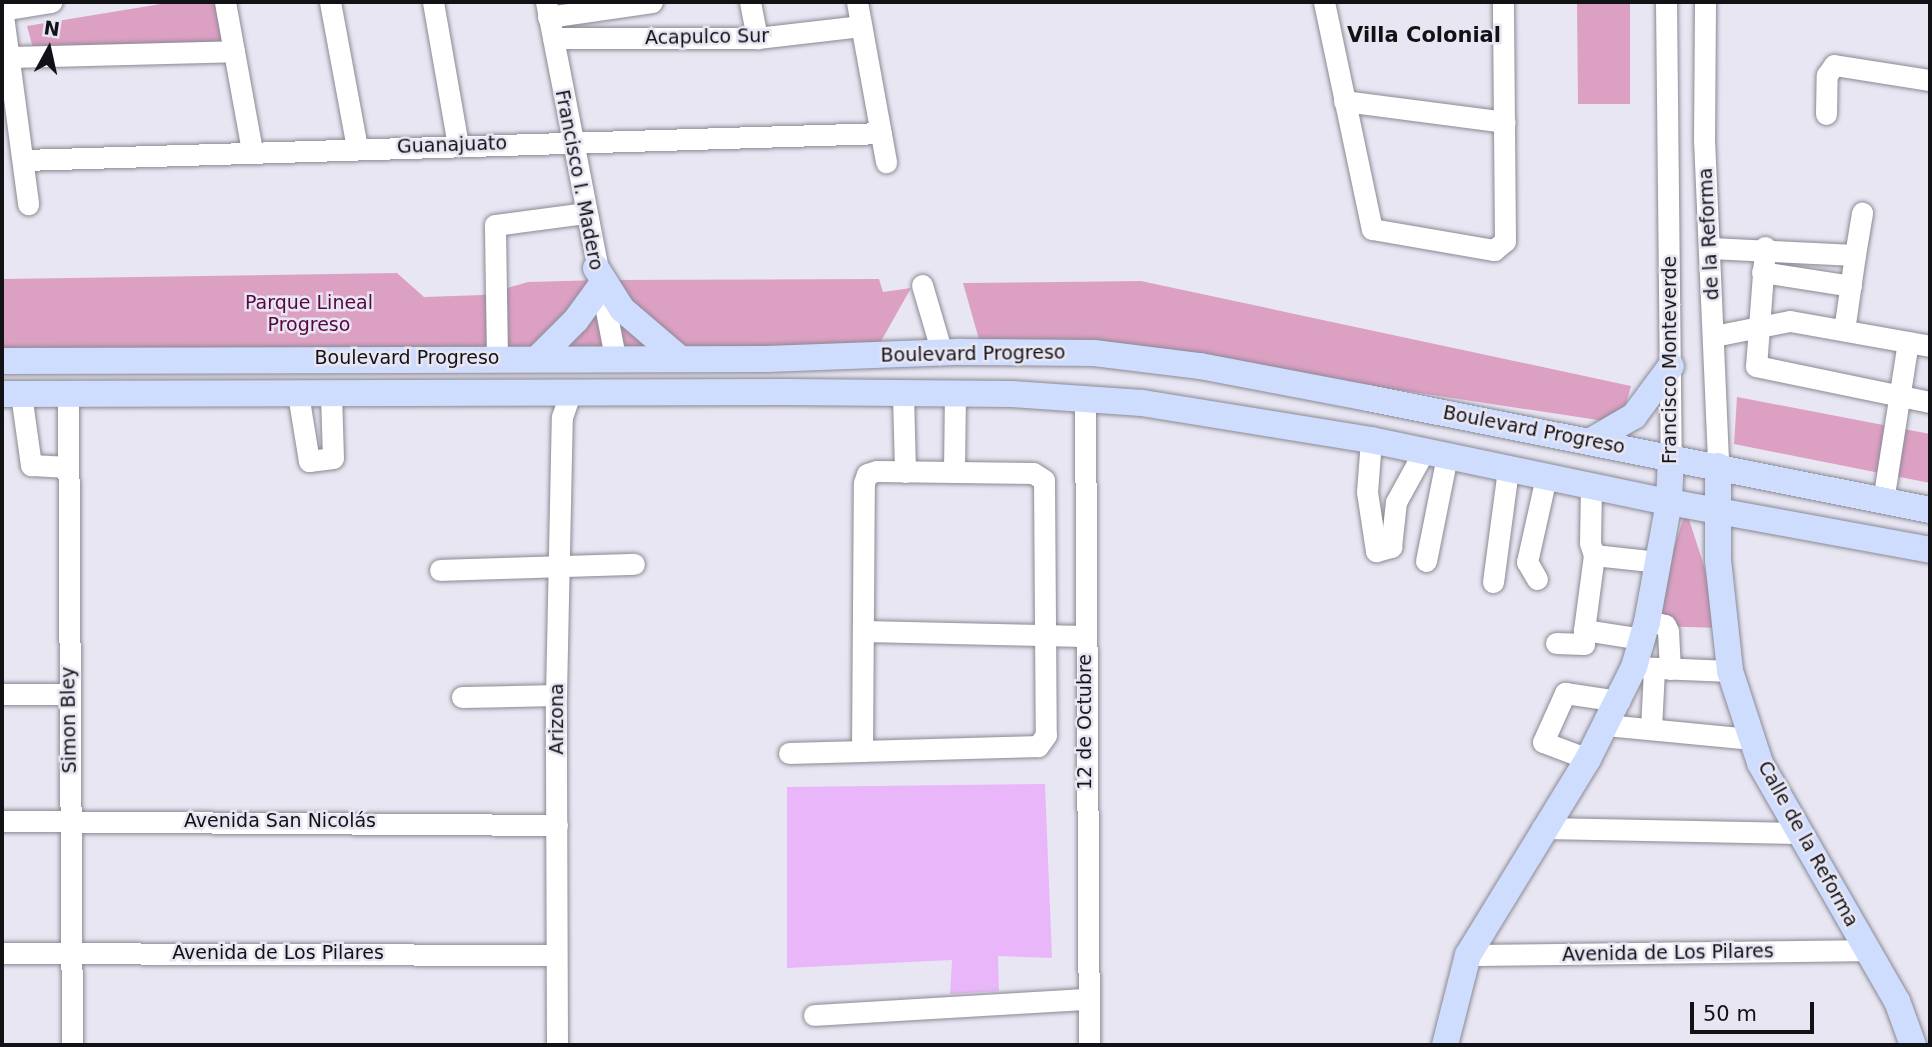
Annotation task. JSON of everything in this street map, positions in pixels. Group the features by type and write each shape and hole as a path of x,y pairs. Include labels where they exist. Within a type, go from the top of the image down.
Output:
{"main road":[{"path":"539,357 576,320 598,277 639,327 678,357"},
{"name":"Boulevard Progreso","path":"2,361 497,357 806,359 942,352 1049,352 1144,358 1591,441 1930,510"},
{"path":"570,394 615,357 653,392"},
{"path":"1591,441 1634,416 1671,366"},
{"name":"Boulevard Progreso","path":"12,394 653,392 955,394 1085,398 1192,408 1371,440 1668,502 1930,550"},
{"name":"Francisco Monteverde","path":"1446,1045 1468,956 1542,828 1588,759 1619,701 1653,668 1644,629 1668,502 1671,457"},
{"name":"Calle de la Reforma","path":"1718,466 1719,584 1730,671 1752,739 1770,785 1897,1000 1913,1045"}],"street":[{"path":"28,204 2,9 51,2"},
{"path":"225,2 252,150"},
{"path":"330,2 357,148"},
{"path":"432,2 458,145"},
{"path":"547,9 652,2"},
{"path":"750,2 757,38"},
{"path":"857,2 886,162"},
{"path":"1324,2 1372,229 1494,250 1502,248 1505,122 1503,2"},
{"name":"Francisco Monteverde","path":"1666,2 1671,457"},
{"name":"de la Reforma","path":"1705,2 1704,139 1718,466"},
{"name":"Francisco I. Madero","path":"547,9 570,141 615,357"},
{"name":"Acapulco Sur","path":"553,38 757,38 861,26"},
{"path":"10,57 234,51"},
{"path":"1826,114 1829,69 1841,63 1930,80"},
{"path":"1344,101 1505,122"},
{"name":"Guanajuato","path":"24,160 252,150 880,133"},
{"path":"497,357 495,225 585,213"},
{"path":"1844,330 1862,213"},
{"path":"1710,248 1765,247 1855,255"},
{"path":"1765,247 1756,327 1755,362 1761,369 1930,402"},
{"path":"1762,272 1851,286"},
{"path":"922,285 942,352"},
{"path":"1714,336 1787,321 1930,346"},
{"path":"1883,501 1908,342"},
{"path":"12,394 31,465 68,467"},
{"name":"Simon Bley","path":"68,394 72,1045"},
{"path":"298,394 310,461 333,458 331,394"},
{"name":"Arizona","path":"557,1045 556,695 562,416 570,394"},
{"path":"903,394 905,472"},
{"path":"954,472 955,394"},
{"name":"12 de Octubre","path":"1085,398 1089,1045"},
{"path":"1371,440 1367,492 1376,551 1391,547 1396,502 1436,454"},
{"path":"1426,561 1436,454"},
{"path":"1493,582 1508,469"},
{"path":"789,753 1002,750 1042,744 1045,636 1044,480 1033,473 877,471 865,478 862,751"},
{"path":"1537,579 1527,562 1546,477"},
{"path":"1556,643 1584,644 1594,555 1590,543 1591,486"},
{"path":"1367,492 1396,502"},
{"path":"1594,555 1658,562"},
{"path":"440,570 634,564"},
{"path":"1584,630 1644,629 1665,625 1668,631 1653,668 1651,729"},
{"path":"863,632 1085,636"},
{"path":"1653,668 1730,671"},
{"path":"1588,759 1543,742 1565,693 1619,701"},
{"path":"2,694 68,694"},
{"path":"462,697 556,695"},
{"path":"1606,725 1752,739"},
{"name":"Avenida San Nicolás","path":"2,821 557,825"},
{"path":"1542,828 1799,833"},
{"name":"Avenida de Los Pilares","path":"1468,956 1868,950"},
{"name":"Avenida de Los Pilares","path":"2,953 71,951 555,955"},
{"path":"814,1015 1087,999"}],"green space":[{"path":"173,2 216,2 224,43 33,48 27,26"},
{"path":"1577,2 1630,2 1630,104 1578,104"},
{"name":"Parque Lineal Progreso","path":"397,273 424,297 483,295 528,282 602,280 879,279 883,292 911,288 875,352 2,353 2,279"},
{"path":"1141,281 1631,386 1626,404 1611,422 1195,359 980,343 963,283"},
{"path":"1737,397 1930,434 1930,483 1734,444"},
{"path":"1686,510 1724,628 1649,626"}],"building":[{"path":"1045,784 1052,958 998,956 999,991 950,994 952,960 787,968 787,787"}],"district":[{"name":"Villa Colonial","path":"1424,35"}]}
